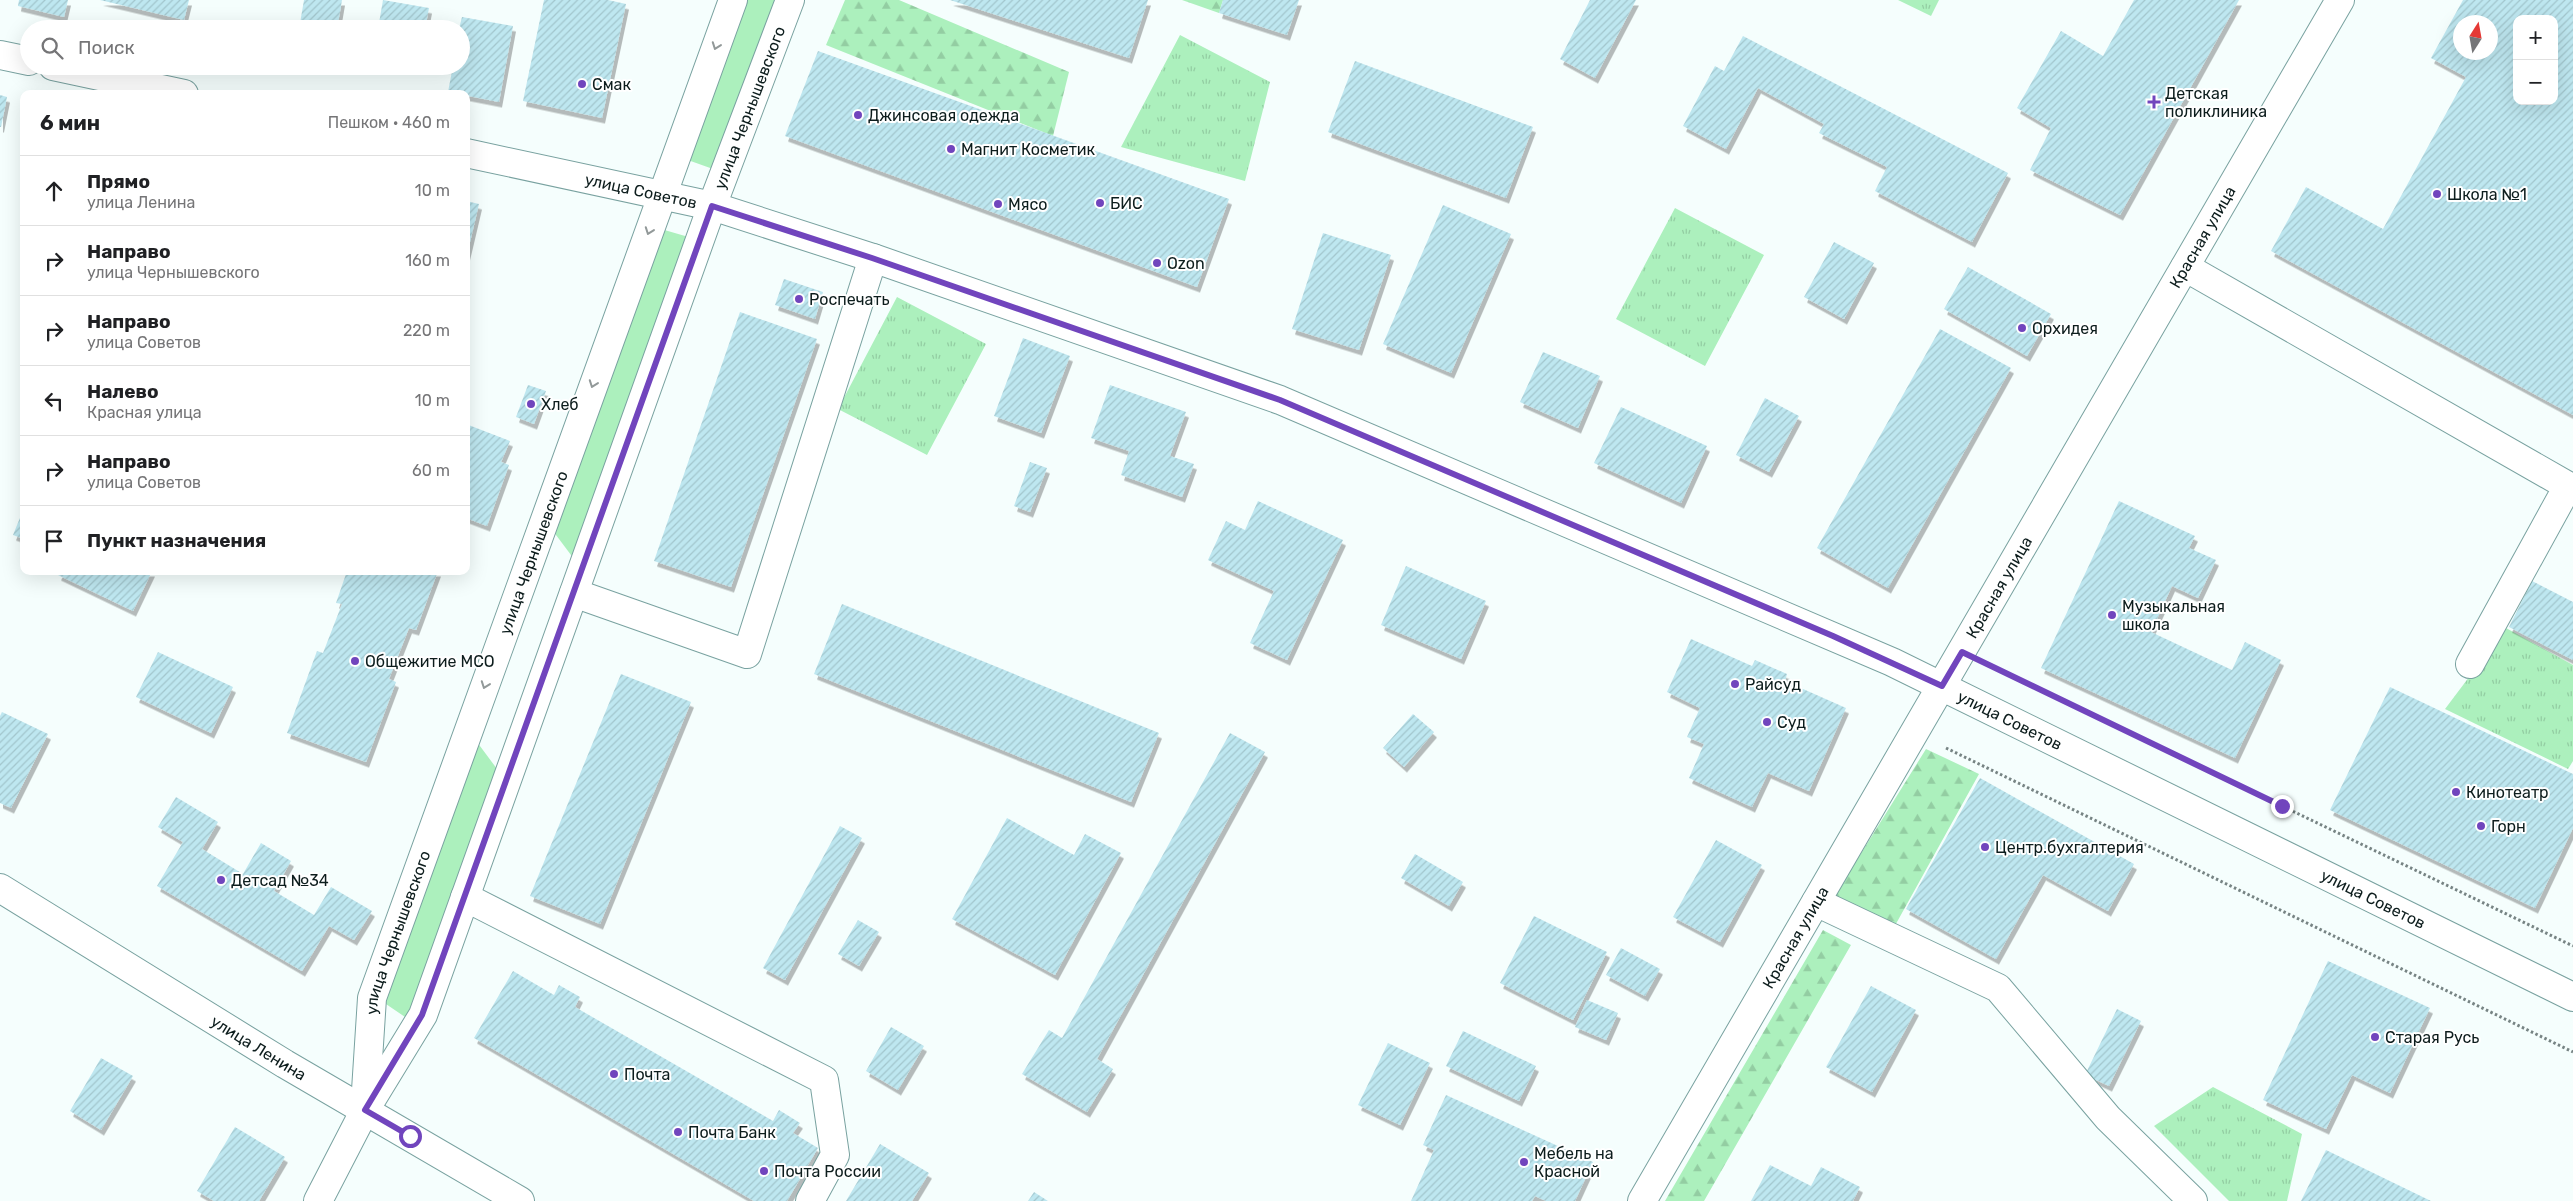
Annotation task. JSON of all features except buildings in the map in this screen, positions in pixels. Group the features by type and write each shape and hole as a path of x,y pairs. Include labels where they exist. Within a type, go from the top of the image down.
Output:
{"street":[{"name":"улица Чернышевского","path":"365,1110 372,998 733,0"},
{"name":"улица Чернышевского","path":"318,1201 365,1110 422,1015 712,206 790,0"},
{"name":"Красная улица","path":"1642,1201 2340,0"},
{"path":"0,55 20,59"},
{"path":"95,75 165,90"},
{"name":"улица Советов","path":"470,154 712,206 872,258 1280,400 1842,640 1942,686 2573,997"},
{"path":"574,593 747,654 872,258"},
{"path":"2185,267 2568,486 2470,664"},
{"name":"улица Ленина","path":"0,888 285,1064 520,1201"},
{"path":"465,897 824,1080 835,1155 810,1201"},
{"path":"1816,902 1998,988 2108,1118 2193,1201"}],"path":[{"path":"1962,652 2573,946"},
{"path":"1914,733 2573,1052"}],"green space":[{"path":"744,0 779,0 713,169 685,159"},
{"path":"845,0 899,0 1069,72 1053,136 826,45"},
{"path":"1182,0 1223,0 1219,13"},
{"path":"1898,0 1939,0 1931,16"},
{"path":"1180,35 1270,82 1245,181 1121,147"},
{"path":"1675,208 1764,255 1705,366 1616,319"},
{"path":"661,229 692,238 577,563 550,527"},
{"path":"897,297 986,344 927,455 838,409"},
{"path":"2506,628 2573,665 2573,761 2568,769 2445,709"},
{"path":"477,742 500,773 408,1019 383,1002"},
{"path":"1926,749 1979,774 1892,931 1832,900"},
{"path":"1823,930 1851,945 1704,1201 1665,1201"},
{"path":"2213,1087 2302,1134 2287,1201 2229,1201 2154,1126"}],"place":[{"name":"Смак","path":"582,84"},
{"name":"Детская поликлиника","path":"2154,102"},
{"name":"Джинсовая одежда","path":"858,115"},
{"name":"Магнит Косметик","path":"951,149"},
{"name":"Школа №1","path":"2437,194"},
{"name":"БИС","path":"1100,203"},
{"name":"Мясо","path":"998,204"},
{"name":"Ozon","path":"1157,263"},
{"name":"Роспечать","path":"799,299"},
{"name":"Орхидея","path":"2022,328"},
{"name":"Хлеб","path":"531,404"},
{"name":"Музыкальная школа","path":"2112,615"},
{"name":"Общежитие МСО","path":"355,661"},
{"name":"Райсуд","path":"1735,684"},
{"name":"Суд","path":"1767,722"},
{"name":"Кинотеатр","path":"2456,792"},
{"name":"Горн","path":"2481,826"},
{"name":"Центр.бухгалтерия","path":"1985,847"},
{"name":"Детсад №34","path":"221,880"},
{"name":"Старая Русь","path":"2375,1037"},
{"name":"Почта","path":"614,1074"},
{"name":"Почта Банк","path":"678,1132"},
{"name":"Мебель на Красной","path":"1524,1162"},
{"name":"Почта России","path":"764,1171"}],"route":[{"path":"410,1136 365,1110 422,1015 712,206 872,258 1280,400 1833,636 1942,686 1962,652 2282,806"}]}
